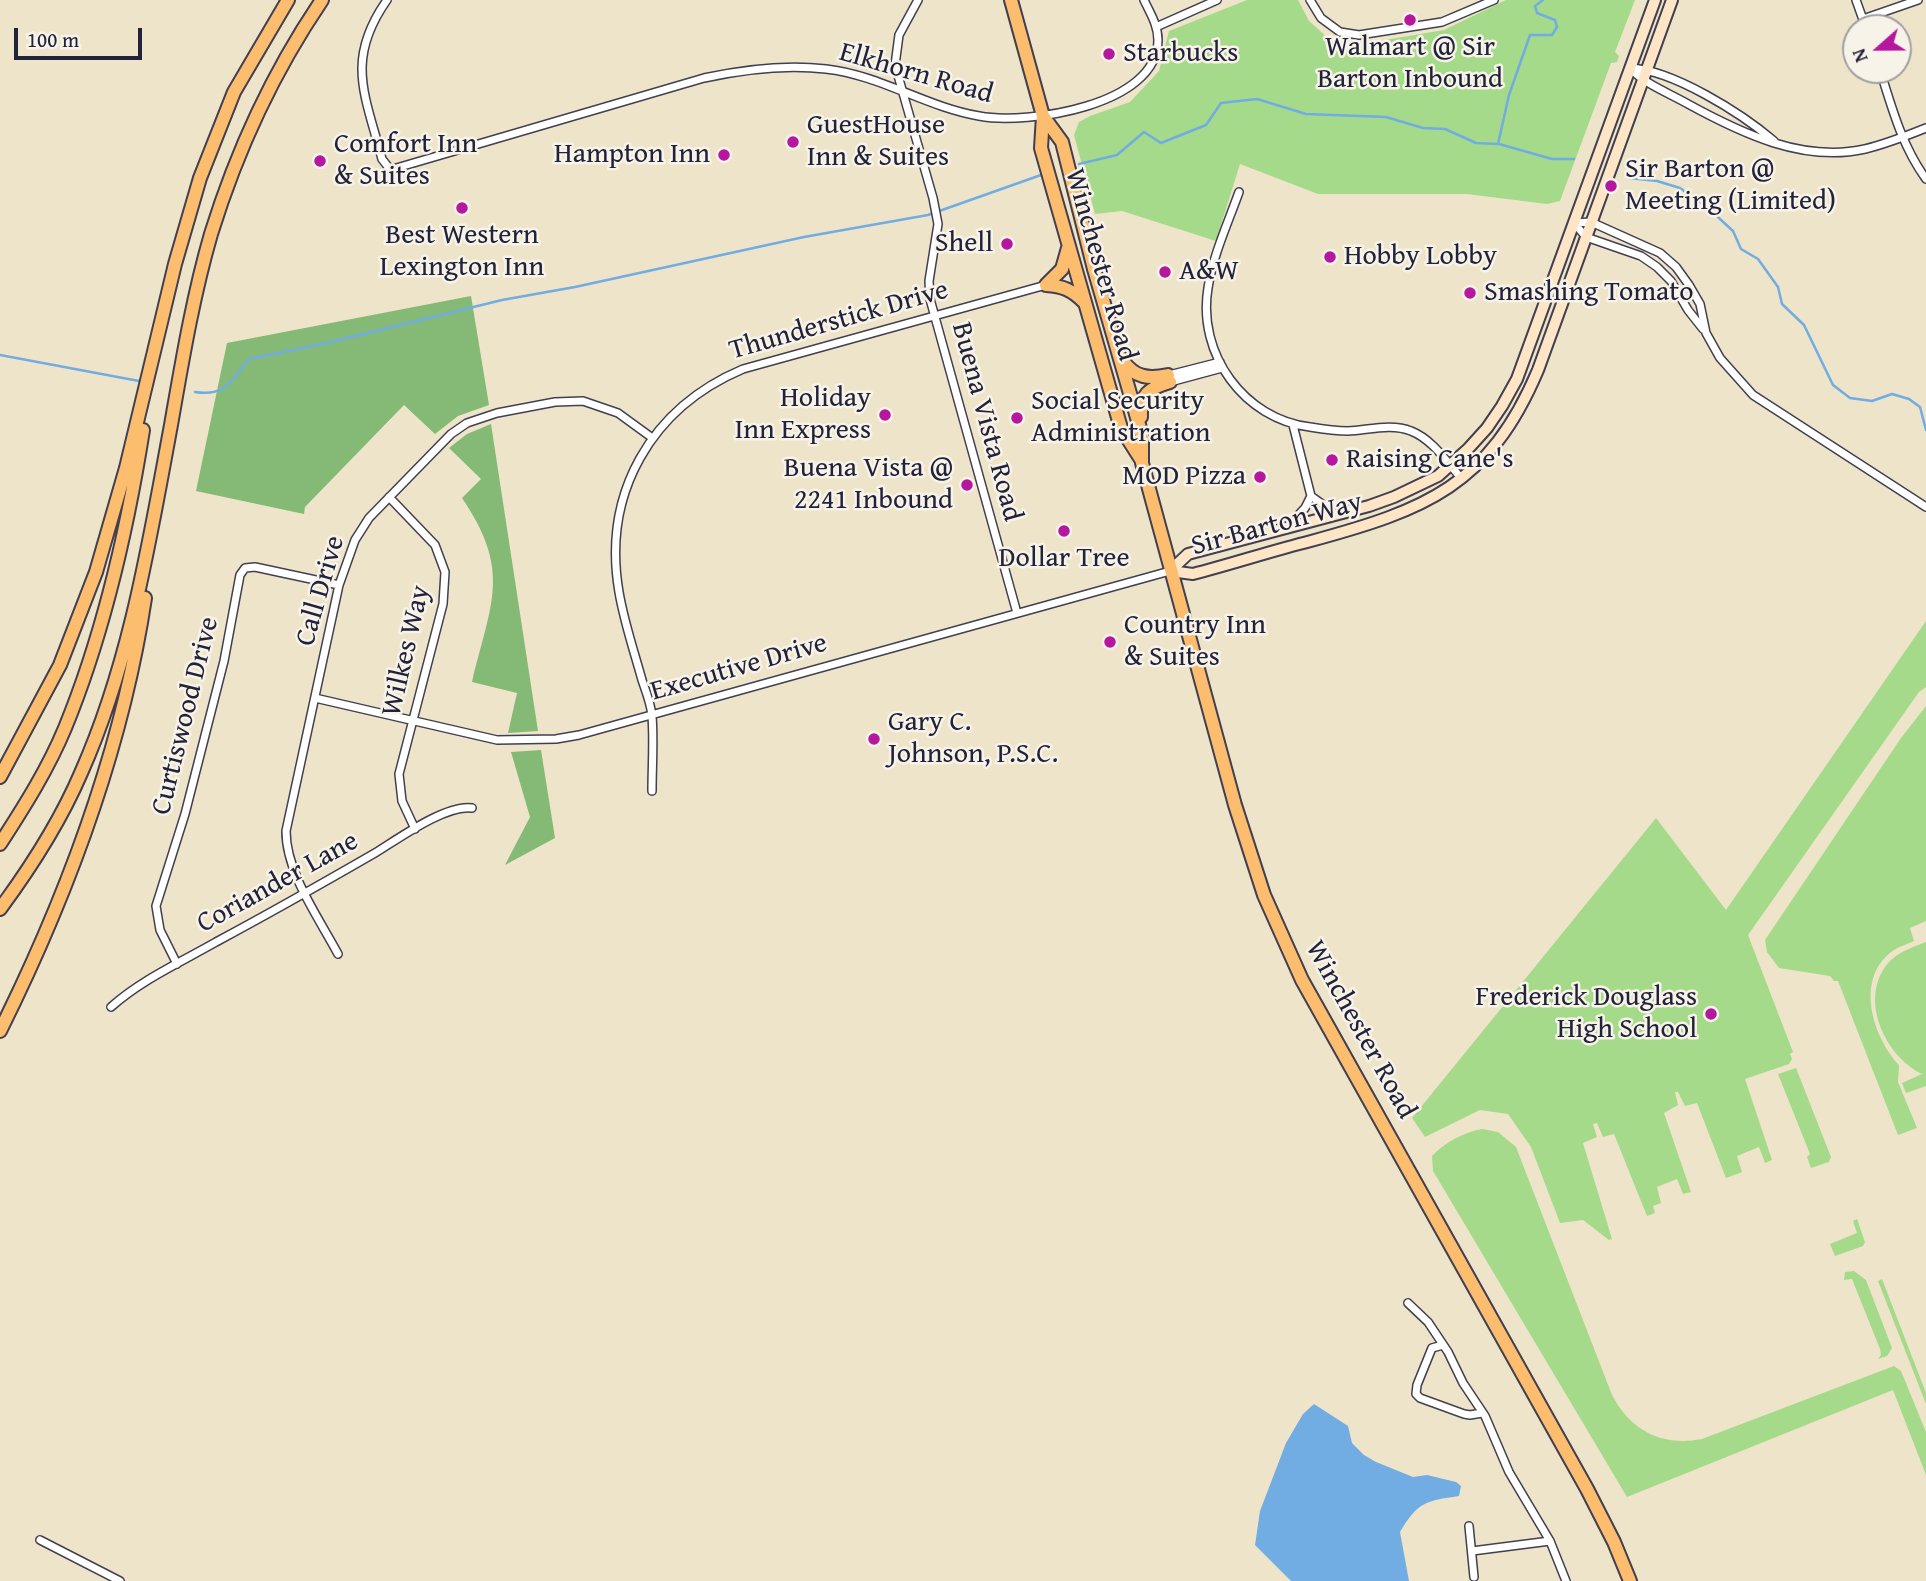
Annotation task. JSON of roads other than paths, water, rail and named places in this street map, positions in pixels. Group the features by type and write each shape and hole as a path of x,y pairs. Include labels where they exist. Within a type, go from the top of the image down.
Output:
{"highway":[{"path":"0,777 60,665 96,572 126,468 184,228 200,178 234,92 288,0"},
{"path":"0,909 26,874 55,826 81,775 100,727 120,668 136,605 176,396 211,236 225,191 255,116 297,38 322,0"},
{"name":"Winchester Road","path":"1011,0 1043,116 1041,148 1121,428 1142,463"},
{"name":"Winchester Road","path":"1043,116 1062,142 1142,435 1142,463 1170,571 1253,864 1284,942 1587,1489 1630,1581"},
{"path":"1046,285 1062,269 1069,243"},
{"path":"1046,285 1062,286 1074,292 1087,305"},
{"path":"0,844 40,778 64,729 95,642 123,537 158,340"},
{"path":"1119,355 1133,373 1142,377 1169,379"},
{"path":"1142,435 1142,399 1153,387 1169,379"},
{"path":"0,1031 75,862 111,754 138,642 176,396"}],"main road":[{"name":"Sir Barton Way","path":"1170,571 1188,554 1394,497 1438,476 1468,449 1486,428 1517,379 1655,0"},
{"name":"Sir Barton Way","path":"1170,571 1193,574 1369,525 1421,505 1461,478 1498,442 1520,410 1538,370 1672,0"}],"street":[{"name":"Elkhorn Road","path":"387,0 374,19 367,36 361,66 362,80 384,163 389,168 396,169 704,78 739,71 784,67 824,69 857,75 976,116 1007,120 1043,116 1120,93 1143,77 1154,59 1158,42 1156,27 1144,0"},
{"name":"Buena Vista Road","path":"918,0 899,35 895,65 938,224 929,281 935,315 1017,613"},
{"path":"1156,27 1217,0"},
{"path":"1310,0 1321,18 1340,32 1359,35 1442,22 1494,0"},
{"path":"1877,14 1917,0"},
{"path":"1630,68 1648,68 1720,104 1758,127 1774,141"},
{"path":"1630,68 1643,81 1713,118 1762,139 1800,150 1832,153 1864,149 1926,128"},
{"path":"1885,84 1910,157 1926,179"},
{"path":"1713,118 1720,104"},
{"path":"1239,192 1208,286 1208,321 1221,365 1232,384 1250,402 1293,425 1346,431 1399,427 1407,429 1426,440 1461,478"},
{"path":"1574,223 1591,222 1660,253 1676,268 1700,304 1706,332"},
{"path":"1574,223 1586,237 1641,256 1657,267 1671,281 1688,310 1706,332 1720,358 1753,396 1926,508"},
{"name":"Thunderstick Drive","path":"652,791 652,714 619,594 615,548 626,488 651,438 684,403 720,378 766,362 1046,285"},
{"path":"1169,379 1221,365"},
{"name":"Call Drive","path":"338,954 287,850 286,831 340,585 355,540 369,518 389,497 451,434 467,423 497,413 555,402 583,401 618,413 651,438"},
{"path":"1293,425 1311,496 1336,514"},
{"path":"1286,528 1305,508 1311,496"},
{"name":"Wilkes Way","path":"389,497 435,545 445,572 443,604 399,774 402,801 415,829"},
{"name":"Curtiswood Drive","path":"177,964 160,930 156,906 183,821 218,686 240,575 245,568 255,567 340,585"},
{"name":"Executive Drive","path":"315,698 413,719 476,737 520,741 579,735 1170,571"},
{"name":"Coriander Lane","path":"111,1007 124,995 415,829 453,811 472,808"},
{"path":"1408,1303 1429,1322 1494,1433 1508,1472 1550,1541 1566,1581"},
{"path":"1443,1345 1432,1348 1416,1394 1420,1398 1464,1414 1482,1413"},
{"path":"1469,1526 1474,1577"},
{"path":"40,1540 120,1581"},
{"path":"1472,1551 1550,1541"}],"water":[{"path":"1314,1404 1348,1426 1352,1443 1376,1462 1413,1477 1427,1475 1456,1482 1461,1486 1459,1496 1430,1502 1418,1509 1400,1532 1409,1581 1291,1581 1255,1545 1260,1511 1286,1443 1303,1414"}],"waterway":[{"path":"1079,164 1117,155 1144,132 1161,143 1206,125 1221,103 1257,99 1306,114 1386,117 1423,128 1445,129 1476,143 1498,144 1509,95 1530,35 1552,35 1557,27 1555,20 1537,13 1535,6 1543,0"},
{"path":"1499,144 1552,159 1574,159"},
{"path":"195,392 206,393 221,389 233,380 249,359 327,343 502,300 575,287 804,237 928,215 1041,175"},
{"path":"1629,178 1657,181 1680,188 1708,208 1733,231 1741,249 1758,259 1778,287 1782,304 1804,325 1833,385 1850,398 1872,401 1892,394 1909,399 1920,407 1926,430"},
{"path":"0,355 139,381"}],"place":[{"name":"Walmart @ Sir Barton Inbound","path":"1410,20"},
{"name":"Starbucks","path":"1109,54"},
{"name":"GuestHouse Inn & Suites","path":"793,142"},
{"name":"Hampton Inn","path":"724,155"},
{"name":"Comfort Inn & Suites","path":"320,161"},
{"name":"Sir Barton @ Meeting (Limited)","path":"1611,186"},
{"name":"Best Western Lexington Inn","path":"462,208"},
{"name":"Shell","path":"1007,244"},
{"name":"Hobby Lobby","path":"1330,257"},
{"name":"A&W","path":"1165,272"},
{"name":"Smashing Tomato","path":"1470,293"},
{"name":"Holiday Inn Express","path":"885,415"},
{"name":"Social Security Administration","path":"1017,418"},
{"name":"Raising Cane's","path":"1332,460"},
{"name":"MOD Pizza","path":"1260,477"},
{"name":"Buena Vista @ 2241 Inbound","path":"967,485"},
{"name":"Dollar Tree","path":"1064,531"},
{"name":"Country Inn & Suites","path":"1110,642"},
{"name":"Gary C. Johnson, P.S.C.","path":"874,739"},
{"name":"Frederick Douglass High School","path":"1711,1014"}]}
